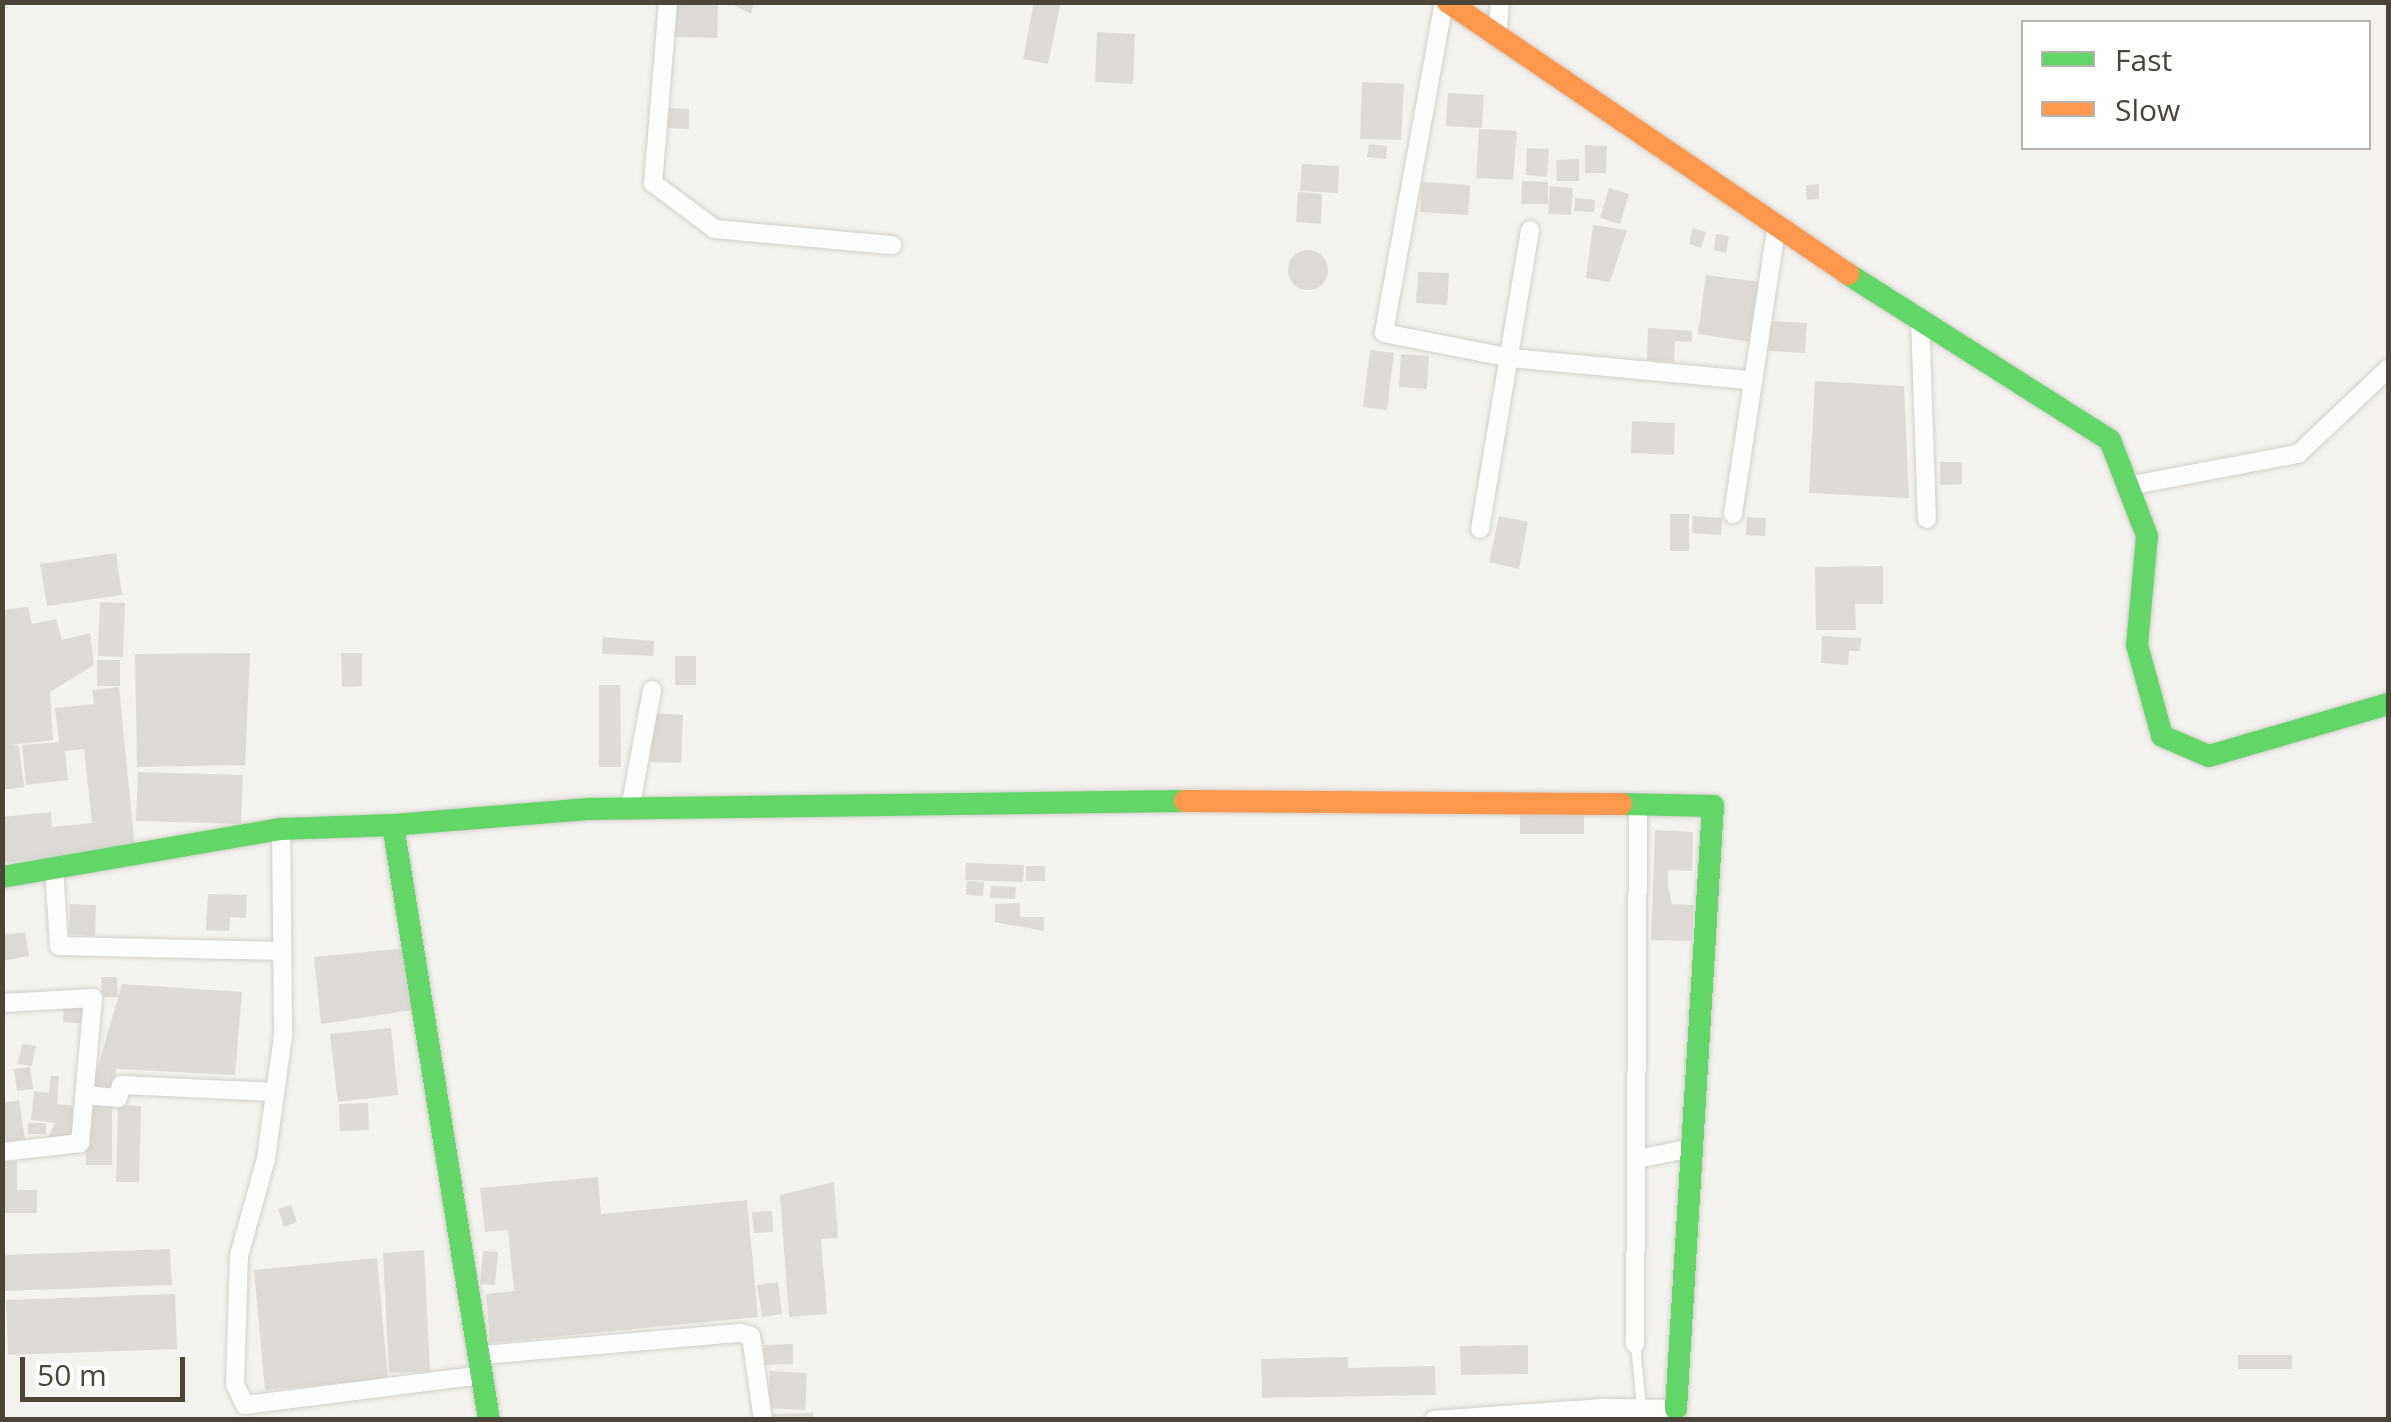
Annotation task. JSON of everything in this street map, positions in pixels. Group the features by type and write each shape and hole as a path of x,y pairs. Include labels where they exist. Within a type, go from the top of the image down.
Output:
{"street":[{"path":"668,2 653,184 715,230 892,245"},
{"path":"1750,380 1511,358 1384,334 1446,2 1498,29 1776,229 2091,424 2110,440 2147,536 2138,645 2162,736 2209,756 2388,704"},
{"path":"1498,29 1500,2"},
{"path":"1733,514 1750,380 1776,229"},
{"path":"1480,529 1530,230"},
{"path":"1920,319 1927,519"},
{"path":"2128,486 2298,454 2388,369"},
{"path":"630,808 652,690"},
{"path":"2,877 282,829 392,826 630,808 1369,798 1713,806 1676,1414 1641,1408 1434,1420"},
{"path":"1635,1344 1638,804"},
{"path":"392,826 489,1420"},
{"path":"282,829 282,950 275,1092 240,1256 236,1384 244,1405 483,1365 740,1333 751,1336 762,1420"},
{"path":"54,868 58,946 282,950"},
{"path":"2,1003 93,998 80,1143 2,1152"},
{"path":"85,1095 118,1098 121,1086 275,1092"},
{"path":"1637,1159 1692,1148"}],"lane":[{"path":"1635,1344 1641,1408"}],"building":[{"path":"673,2 718,2 717,38 672,37"},
{"path":"728,2 754,2 751,14"},
{"path":"1034,2 1061,2 1048,64 1023,59"},
{"path":"1097,32 1135,34 1133,84 1095,82"},
{"path":"1362,82 1404,84 1401,140 1360,139"},
{"path":"1448,93 1484,95 1482,128 1446,126"},
{"path":"667,108 689,109 689,129 666,128"},
{"path":"1479,129 1517,131 1513,180 1476,178"},
{"path":"1369,144 1387,146 1386,159 1367,157"},
{"path":"1585,145 1607,146 1606,173 1585,173"},
{"path":"1527,148 1549,149 1547,177 1526,175"},
{"path":"1579,159 1579,181 1557,181 1556,160"},
{"path":"1302,164 1339,166 1338,193 1300,191"},
{"path":"1522,181 1548,182 1548,204 1521,204"},
{"path":"1422,182 1470,185 1468,215 1420,212"},
{"path":"1819,184 1819,199 1807,200 1806,185"},
{"path":"1550,186 1573,188 1571,215 1548,214"},
{"path":"1609,188 1629,194 1620,224 1600,218"},
{"path":"1298,192 1322,194 1321,224 1296,222"},
{"path":"1575,198 1595,200 1594,212 1574,211"},
{"path":"1593,225 1627,230 1610,282 1586,278"},
{"path":"1693,228 1706,232 1701,248 1689,244"},
{"path":"1716,234 1729,236 1726,253 1714,250"},
{"path":"1308,250 1322,256 1328,270 1322,284 1308,290 1294,284 1288,270 1294,256"},
{"path":"1418,272 1449,273 1447,305 1416,303"},
{"path":"1706,275 1760,282 1751,342 1698,334"},
{"path":"1771,321 1807,323 1805,353 1769,351"},
{"path":"1648,328 1692,331 1692,342 1675,341 1674,362 1647,360"},
{"path":"1370,350 1394,353 1387,410 1363,407"},
{"path":"1401,354 1429,356 1427,389 1399,387"},
{"path":"1815,381 1904,386 1909,498 1809,493"},
{"path":"1632,421 1675,423 1674,455 1631,453"},
{"path":"1940,462 1962,462 1962,484 1940,485"},
{"path":"1670,514 1689,514 1689,551 1670,551"},
{"path":"1499,516 1528,522 1519,569 1489,562"},
{"path":"1693,516 1722,518 1721,535 1692,533"},
{"path":"1747,517 1766,518 1765,536 1746,535"},
{"path":"116,553 122,595 47,606 40,564"},
{"path":"1883,566 1883,604 1855,604 1856,630 1816,630 1815,567"},
{"path":"100,602 125,603 123,657 98,656"},
{"path":"28,607 32,624 56,619 62,640 90,633 94,665 50,692 53,740 11,745 19,746 24,787 2,790 2,610"},
{"path":"1822,636 1861,638 1860,651 1849,651 1848,665 1821,663"},
{"path":"603,637 654,641 653,656 602,654"},
{"path":"250,653 245,765 137,767 135,654"},
{"path":"341,653 362,653 362,686 342,687"},
{"path":"675,656 696,656 696,685 675,685"},
{"path":"97,660 120,660 120,686 97,686"},
{"path":"599,685 620,685 621,767 599,767"},
{"path":"119,687 135,849 2,863 2,817 51,812 52,827 92,823 84,749 65,751 68,780 26,785 22,745 59,742 55,708 94,704 92,690"},
{"path":"651,713 683,715 681,763 650,762"},
{"path":"138,772 243,775 241,824 136,821"},
{"path":"1520,810 1584,810 1584,834 1520,834"},
{"path":"1655,830 1693,832 1692,871 1668,870 1672,904 1694,905 1692,941 1651,940"},
{"path":"966,863 1024,865 1023,882 965,880"},
{"path":"1026,866 1045,866 1045,881 1026,881"},
{"path":"967,881 984,882 983,896 966,895"},
{"path":"991,886 1016,887 1015,899 990,898"},
{"path":"208,894 247,895 246,918 230,917 229,931 206,930"},
{"path":"1020,903 1020,917 1044,917 1044,931 995,922 995,904"},
{"path":"70,904 96,905 95,936 69,934"},
{"path":"25,932 29,956 2,961 2,935"},
{"path":"407,948 413,1010 321,1024 314,957"},
{"path":"101,977 117,977 118,997 102,997"},
{"path":"122,984 242,992 235,1075 116,1069 116,1092 91,1090"},
{"path":"64,1007 88,1009 87,1024 63,1022"},
{"path":"391,1028 398,1095 338,1102 330,1034"},
{"path":"22,1044 36,1046 32,1066 18,1064"},
{"path":"30,1067 33,1089 17,1091 14,1069"},
{"path":"51,1076 59,1076 57,1104 75,1106 72,1140 48,1138 55,1123 31,1120 34,1091 49,1093"},
{"path":"19,1100 25,1139 2,1142 2,1103"},
{"path":"86,1102 112,1102 112,1165 86,1165"},
{"path":"368,1103 369,1130 340,1131 339,1104"},
{"path":"118,1105 141,1106 139,1182 116,1182"},
{"path":"28,1123 46,1123 46,1134 28,1134"},
{"path":"2,1162 17,1162 17,1190 37,1190 37,1213 2,1213"},
{"path":"598,1177 601,1214 747,1200 758,1317 490,1343 486,1294 514,1291 508,1230 485,1232 480,1188"},
{"path":"834,1182 838,1238 821,1239 827,1314 789,1317 780,1195"},
{"path":"291,1205 297,1222 284,1227 278,1209"},
{"path":"772,1211 773,1232 754,1233 752,1212"},
{"path":"170,1249 172,1285 2,1291 2,1255"},
{"path":"424,1250 430,1371 389,1373 383,1253"},
{"path":"483,1251 498,1252 495,1285 480,1284"},
{"path":"377,1258 388,1379 265,1390 254,1270"},
{"path":"778,1282 782,1314 762,1317 757,1285"},
{"path":"175,1294 177,1349 8,1355 6,1300"},
{"path":"793,1344 793,1364 765,1365 764,1345"},
{"path":"1528,1345 1528,1374 1461,1375 1460,1346"},
{"path":"2238,1355 2292,1355 2292,1369 2238,1369"},
{"path":"1348,1357 1348,1368 1435,1366 1436,1395 1262,1398 1261,1359"},
{"path":"770,1371 807,1373 805,1410 768,1408"},
{"path":"813,1413 814,1420 771,1420 771,1414"}],"traffic: fast":[{"path":"1848,274 2110,440 2147,536 2137,645 2162,736 2209,756 2388,704"},
{"path":"393,825 589,809 1185,801"},
{"path":"1621,804 1713,806 1676,1409"},
{"path":"2,877 281,829 393,825 489,1420"}],"traffic: slow":[{"path":"1448,2 1848,274"},
{"path":"1185,801 1621,804"}]}
